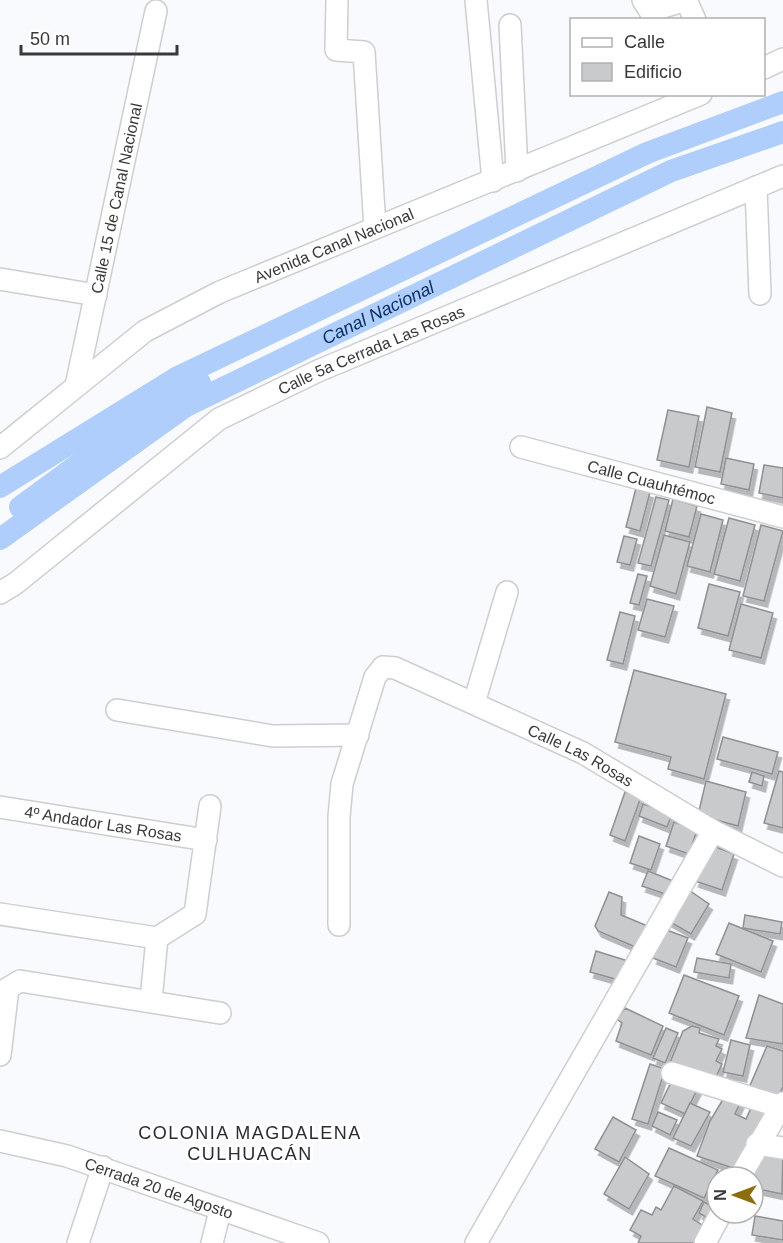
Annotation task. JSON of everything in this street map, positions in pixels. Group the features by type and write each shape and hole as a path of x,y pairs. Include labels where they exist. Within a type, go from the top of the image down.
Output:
{"street":[{"path":"337,0 336,50 364,52 375,228"},
{"path":"476,0 493,181"},
{"path":"644,0 650,11 686,0 694,18"},
{"name":"Calle 15 de Canal Nacional","path":"76,386 156,11"},
{"path":"510,25 516,171"},
{"path":"765,68 783,59"},
{"name":"Avenida Canal Nacional","path":"0,448 145,331 220,292 696,96"},
{"name":"Calle 5a Cerrada Las Rosas","path":"0,593 16,584 219,420 328,366 783,176"},
{"path":"756,188 760,294"},
{"path":"0,279 96,295"},
{"name":"Calle Cuauhtémoc","path":"521,447 783,517"},
{"path":"474,703 507,592"},
{"name":"Calle Las Rosas","path":"358,735 375,677 383,667 396,668 583,753 713,831 783,866"},
{"path":"117,710 273,736 358,735 342,784 339,817 339,926"},
{"path":"0,914 157,938 195,914 210,806"},
{"name":"4º Andador Las Rosas","path":"0,807 206,840"},
{"path":"476,1243 713,831"},
{"path":"151,1000 157,938"},
{"path":"0,1055 12,986 151,1000 220,1012"},
{"path":"672,1073 782,1105 746,1165"},
{"name":"Cerrada 20 de Agosto","path":"0,1141 67,1156 103,1167 220,1211 318,1243"},
{"path":"757,1144 783,1148"},
{"path":"78,1243 103,1167"},
{"path":"212,1243 220,1211"},
{"path":"705,1243 715,1225"}],"building":[{"path":"707,407 732,413 720,472 695,467"},
{"path":"668,410 699,416 689,467 657,460"},
{"path":"726,458 754,464 749,490 721,484"},
{"path":"764,465 783,468 783,498 759,493"},
{"path":"636,488 650,492 640,531 626,527"},
{"path":"656,497 669,500 651,566 638,563"},
{"path":"673,499 697,506 689,537 665,531"},
{"path":"701,514 723,520 710,572 687,566"},
{"path":"729,518 755,525 740,581 714,574"},
{"path":"761,525 783,531 764,601 743,596"},
{"path":"664,535 690,542 676,594 650,586"},
{"path":"624,536 637,539 630,565 617,562"},
{"path":"638,574 647,576 639,605 630,603"},
{"path":"709,584 740,592 728,636 698,628"},
{"path":"647,599 674,606 665,637 638,630"},
{"path":"741,604 773,613 761,658 729,650"},
{"path":"620,612 635,616 623,664 607,660"},
{"path":"634,670 726,694 704,779 668,769 671,757 615,742"},
{"path":"723,737 778,752 772,774 717,759"},
{"path":"779,771 783,772 783,828 764,823"},
{"path":"752,772 764,776 762,786 749,782"},
{"path":"706,781 746,792 738,826 698,815"},
{"path":"625,792 641,797 625,841 610,835"},
{"path":"643,804 672,814 667,827 639,816"},
{"path":"674,822 697,830 689,854 666,846"},
{"path":"639,836 660,844 651,870 630,863"},
{"path":"708,844 734,854 722,890 695,881"},
{"path":"648,871 673,881 668,895 642,886"},
{"path":"683,886 709,904 691,934 665,919"},
{"path":"609,892 622,897 621,915 655,929 630,954 633,946 598,931 595,926"},
{"path":"745,915 782,922 780,934 743,928"},
{"path":"729,923 773,941 761,972 716,954"},
{"path":"664,929 688,938 676,967 653,958"},
{"path":"596,951 628,961 622,981 590,972"},
{"path":"697,958 731,964 729,978 694,972"},
{"path":"684,975 739,996 724,1035 669,1013"},
{"path":"759,995 783,1004 783,1044 746,1038"},
{"path":"625,1008 663,1026 651,1055 616,1041 622,1023 617,1019"},
{"path":"692,1026 700,1028 699,1033 719,1039 716,1046 722,1049 716,1061 722,1064 715,1079 669,1065 683,1031"},
{"path":"666,1028 678,1033 665,1063 653,1058"},
{"path":"731,1040 750,1045 743,1076 723,1072"},
{"path":"767,1046 783,1051 783,1087 776,1100 748,1090"},
{"path":"650,1064 665,1069 648,1124 632,1119"},
{"path":"674,1076 698,1088 685,1114 661,1103"},
{"path":"725,1096 741,1101 735,1114 746,1119 753,1104 770,1109 738,1165 724,1165 697,1156 710,1121"},
{"path":"690,1103 710,1112 691,1146 673,1138"},
{"path":"658,1112 677,1120 670,1135 652,1126"},
{"path":"613,1117 636,1130 619,1162 595,1149"},
{"path":"669,1148 707,1165 705,1165 705,1196 704,1198 655,1176"},
{"path":"763,1148 783,1151 782,1194 765,1190 765,1165 754,1165"},
{"path":"625,1157 649,1174 629,1209 604,1194"},
{"path":"674,1186 703,1201 693,1219 702,1225 693,1243 638,1243 641,1236 630,1230 641,1210 652,1215 656,1207 661,1210"},
{"path":"704,1202 705,1216 699,1213"},
{"path":"765,1218 783,1221 783,1240 752,1235 754,1225 765,1225"}],"waterway":[{"name":"Canal Nacional","path":"0,487 176,378 647,153 783,102"},
{"name":"Canal Nacional","path":"0,539 186,406 671,171 783,132"},
{"name":"Canal Nacional","path":"20,507 167,399 200,383"}],"district":[{"name":"COLONIA MAGDALENA CULHUACÁN","path":"250,1143"}]}
